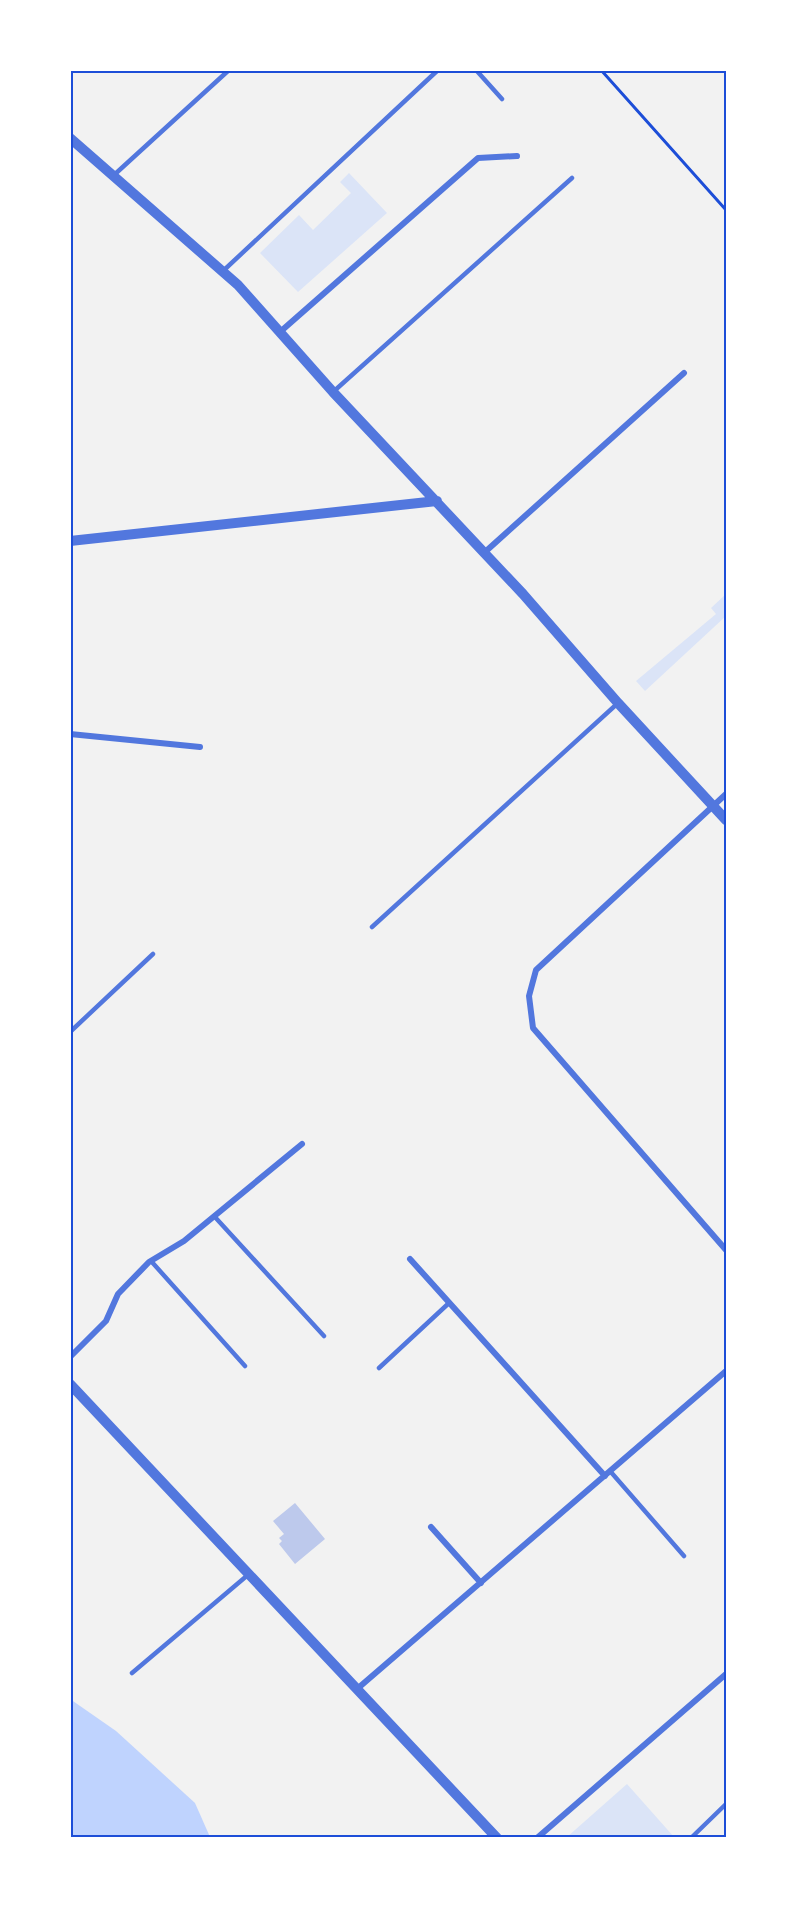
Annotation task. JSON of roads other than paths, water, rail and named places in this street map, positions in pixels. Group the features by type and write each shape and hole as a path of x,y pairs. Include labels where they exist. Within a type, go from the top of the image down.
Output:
{"street":[{"path":"70,138 238,285 333,392 438,501 523,594 618,703 726,820"},
{"path":"280,332 478,158 517,156"},
{"path":"484,552 684,373"},
{"path":"70,541 438,501"},
{"path":"70,734 200,747"},
{"path":"726,794 536,970 529,996 533,1028 726,1250"},
{"path":"70,1357 106,1321 118,1294 151,1261 184,1241 302,1144"},
{"path":"410,1259 607,1474"},
{"path":"357,1689 726,1371"},
{"path":"70,1384 496,1838"},
{"path":"431,1527 481,1582"},
{"path":"537,1838 726,1674"}],"lane":[{"path":"114,175 229,70"},
{"path":"222,271 438,70"},
{"path":"476,70 502,99"},
{"path":"333,392 572,178"},
{"path":"372,927 618,703"},
{"path":"70,1032 153,954"},
{"path":"214,1216 324,1336"},
{"path":"151,1261 245,1366"},
{"path":"379,1368 449,1303"},
{"path":"607,1474 684,1556"},
{"path":"132,1673 249,1574"},
{"path":"691,1838 726,1804"}],"water":[{"path":"70,1699 116,1731 195,1803 210,1837 71,1837"}]}
